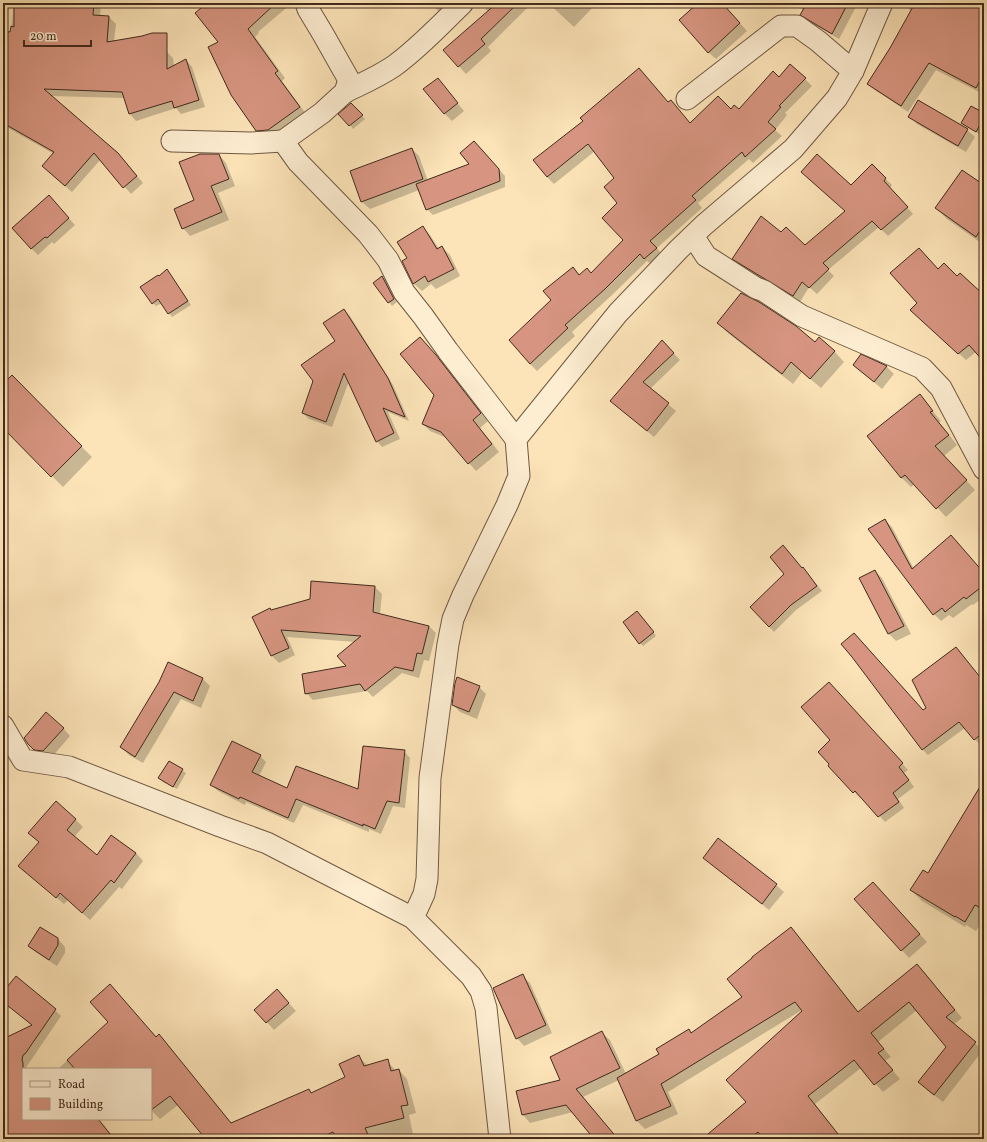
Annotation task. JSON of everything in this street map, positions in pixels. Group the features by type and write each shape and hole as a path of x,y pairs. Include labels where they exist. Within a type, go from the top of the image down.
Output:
{"street":[{"path":"306,3 349,80 344,92"},
{"path":"516,439 618,313 679,249 793,149 837,98 853,71 882,3"},
{"path":"172,141 251,143 283,141 322,113 344,92 373,79 393,66 418,46 462,4"},
{"path":"687,99 781,26 797,26 818,41 853,71"},
{"path":"283,141 298,162 368,234 388,260 404,292 448,352 516,439 519,476 507,505 463,595 454,619 448,644 430,778 427,879 424,894 413,918"},
{"path":"693,236 706,256 802,316 922,368 941,388 984,469"},
{"path":"3,726 23,760 69,767 267,843 413,918 471,976 481,991 486,1008 500,1139"}],"building":[{"path":"14,3 94,3 93,15 109,16 107,42 152,33 167,33 167,69 186,59 199,100 174,108 172,101 129,114 122,92 44,89 118,153 137,176 123,188 94,153 65,186 42,166 54,152 3,123 3,31 10,32 11,26 14,27"},
{"path":"207,3 276,3 248,29 278,71 275,73 300,107 268,130 256,131 231,95 208,47 218,42 195,13"},
{"path":"497,3 517,4 481,39 485,44 458,67 443,50"},
{"path":"698,3 722,3 740,23 708,53 679,20"},
{"path":"807,3 848,3 832,34 800,15"},
{"path":"915,3 984,3 984,73 976,88 929,63 901,106 867,84 890,48"},
{"path":"790,64 806,78 779,106 781,107 768,122 776,129 745,157 742,152 692,196 696,200 650,241 657,248 644,259 640,254 605,289 565,325 568,328 530,364 509,340 551,300 543,291 573,267 579,275 587,268 591,273 623,240 602,218 617,203 604,187 614,178 588,144 547,177 533,160 583,121 580,118 639,68 668,102 671,100 690,123 718,96 731,109 734,105 739,109 773,71 779,77"},
{"path":"438,78 458,103 444,114 423,89"},
{"path":"918,100 968,129 958,146 908,117"},
{"path":"351,103 363,115 349,126 338,114"},
{"path":"971,106 984,113 984,118 976,132 961,123"},
{"path":"474,141 499,169 500,181 426,210 416,184 469,164 460,153"},
{"path":"412,148 423,179 361,202 350,171"},
{"path":"200,154 219,154 229,179 211,186 222,212 182,229 174,209 194,200 179,162"},
{"path":"817,154 851,185 872,164 886,178 884,181 908,207 881,230 872,221 823,263 829,269 809,288 802,282 793,296 732,259 761,216 781,232 786,227 805,245 845,211 801,172"},
{"path":"962,170 984,185 984,224 976,237 935,208"},
{"path":"49,195 69,218 47,238 45,237 31,249 12,228"},
{"path":"423,226 437,249 442,246 454,269 428,282 425,276 413,284 402,261 407,258 397,242"},
{"path":"919,248 938,269 944,263 957,276 960,273 984,295 984,362 969,345 958,354 910,310 917,303 890,273"},
{"path":"167,269 188,301 168,314 158,299 152,304 140,287 158,275 159,276"},
{"path":"382,276 394,299 388,303 373,283"},
{"path":"741,293 759,302 796,326 815,342 819,337 835,351 810,379 791,362 782,374 717,323"},
{"path":"344,309 388,378 405,417 383,408 394,433 376,442 344,373 326,422 302,413 313,381 301,365 335,341 323,323"},
{"path":"420,337 436,355 481,413 473,420 492,444 468,464 441,432 422,424 434,395 400,354"},
{"path":"662,340 674,353 643,382 669,403 647,431 610,401"},
{"path":"861,354 887,366 874,382 853,365"},
{"path":"12,375 82,446 51,477 3,428 3,384"},
{"path":"920,394 933,411 930,412 949,435 935,446 967,480 936,509 905,475 901,478 867,436"},
{"path":"885,519 912,569 951,535 984,573 984,585 966,599 964,597 945,612 942,608 933,615 868,529"},
{"path":"783,545 802,568 803,567 817,586 791,605 769,627 750,607 784,574 770,557"},
{"path":"875,570 904,626 888,634 859,578"},
{"path":"311,581 375,586 373,612 429,626 422,654 417,653 413,671 395,667 365,691 360,684 305,694 302,674 346,666 337,656 361,636 281,630 289,648 271,656 252,617 270,608 271,610 310,599"},
{"path":"637,611 654,632 639,644 623,622"},
{"path":"854,633 923,710 926,708 912,680 956,647 984,682 984,732 974,740 959,722 922,750 841,644"},
{"path":"168,662 203,678 193,701 174,692 135,757 120,747 159,682"},
{"path":"457,677 480,686 469,712 452,705"},
{"path":"829,682 903,763 899,767 909,780 893,793 899,802 878,817 855,791 853,793 828,766 829,764 818,752 830,740 801,707"},
{"path":"46,712 64,728 43,751 34,750 24,738"},
{"path":"232,741 261,755 252,772 287,788 296,766 358,789 363,746 405,750 399,803 387,801 375,829 363,824 363,826 296,799 288,818 240,797 239,799 210,785"},
{"path":"169,761 183,769 173,787 158,778"},
{"path":"984,780 984,910 975,905 965,922 910,890 923,870 928,873"},
{"path":"56,801 76,819 67,830 97,855 111,835 136,853 114,883 111,880 82,913 60,893 56,898 18,866 39,842 28,833"},
{"path":"718,838 777,884 762,904 703,858"},
{"path":"873,882 920,934 901,951 854,899"},
{"path":"40,927 58,938 58,945 49,960 28,946"},
{"path":"791,927 858,1012 917,964 955,1010 946,1017 976,1042 934,1095 918,1082 946,1047 909,1002 871,1033 884,1049 878,1053 893,1070 874,1085 854,1060 808,1096 842,1139 764,1139 758,1132 749,1139 702,1139 746,1102 726,1080 802,1011 795,1002 661,1084 671,1106 636,1121 617,1078 659,1054 656,1049 689,1029 691,1033 742,997 727,979 752,957"},
{"path":"523,974 546,1025 516,1039 493,988"},
{"path":"16,976 56,1009 23,1055 22,1120 99,1120 114,1139 3,1139 3,1039 32,1025 3,1002 3,992"},
{"path":"110,984 156,1037 159,1034 231,1123 309,1089 311,1093 345,1077 339,1064 359,1055 364,1066 388,1059 391,1071 399,1069 408,1105 401,1106 404,1118 365,1128 370,1139 337,1139 333,1132 318,1139 201,1139 204,1137 170,1096 152,1109 152,1068 74,1068 67,1060 108,1022 90,1002"},
{"path":"277,989 289,1003 266,1023 254,1010"},
{"path":"602,1031 620,1068 576,1089 618,1139 594,1139 566,1105 522,1115 516,1091 560,1080 550,1057"}]}
